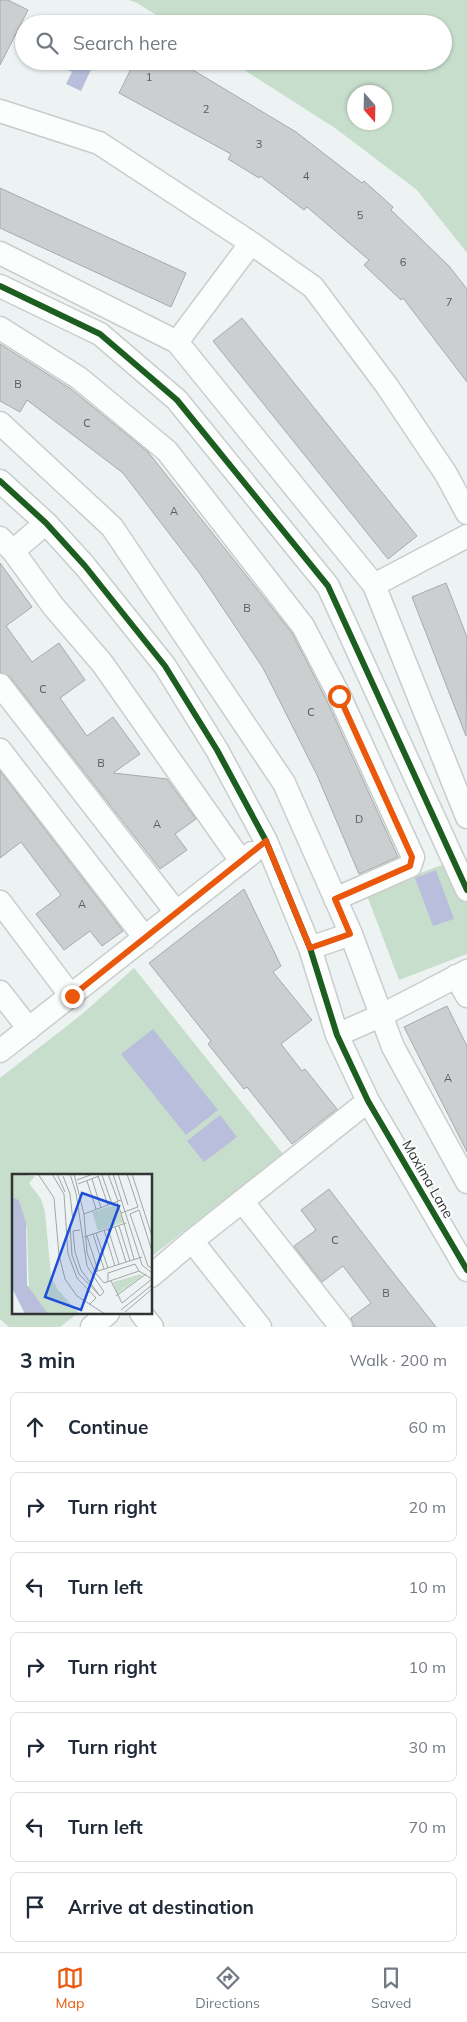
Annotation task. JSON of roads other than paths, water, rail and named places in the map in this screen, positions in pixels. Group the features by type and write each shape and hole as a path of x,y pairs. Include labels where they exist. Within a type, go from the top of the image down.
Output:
{"street":[{"path":"0,111 100,143 251,243 313,287 392,394 446,474 467,513"},
{"path":"177,342 251,243"},
{"path":"0,253 177,342 374,585 467,817"},
{"path":"0,286 100,334 177,400 328,586 467,890"},
{"path":"0,328 80,378 167,451 303,626 339,696 412,857 410,866 335,899"},
{"path":"0,423 112,526 284,783 350,934 393,1047 467,1182"},
{"name":"Maxima Lane","path":"0,481 46,523 85,566 165,666 217,750 266,841 310,948 337,1035 368,1101 467,1270"},
{"path":"46,523 7,545 53,606 102,663 170,757 241,861"},
{"path":"374,585 467,536"},
{"path":"0,685 176,912"},
{"path":"0,750 145,938"},
{"path":"0,1051 266,841"},
{"path":"0,902 72,996"},
{"path":"310,948 350,934"},
{"path":"337,1035 380,1016 462,973 467,996"},
{"path":"0,992 28,1029"},
{"path":"152,1275 368,1101"},
{"path":"242,1201 341,1327"},
{"path":"192,1241 260,1327"},
{"path":"92,1327 107,1314"},
{"path":"142,1314 152,1327"}],"water":[{"path":"68,70 91,70 81,91 66,84 72,72"},
{"path":"436,870 454,919 433,926 415,878"},
{"path":"153,1029 218,1110 186,1135 121,1054"},
{"path":"220,1115 237,1137 204,1162 187,1141"}]}
